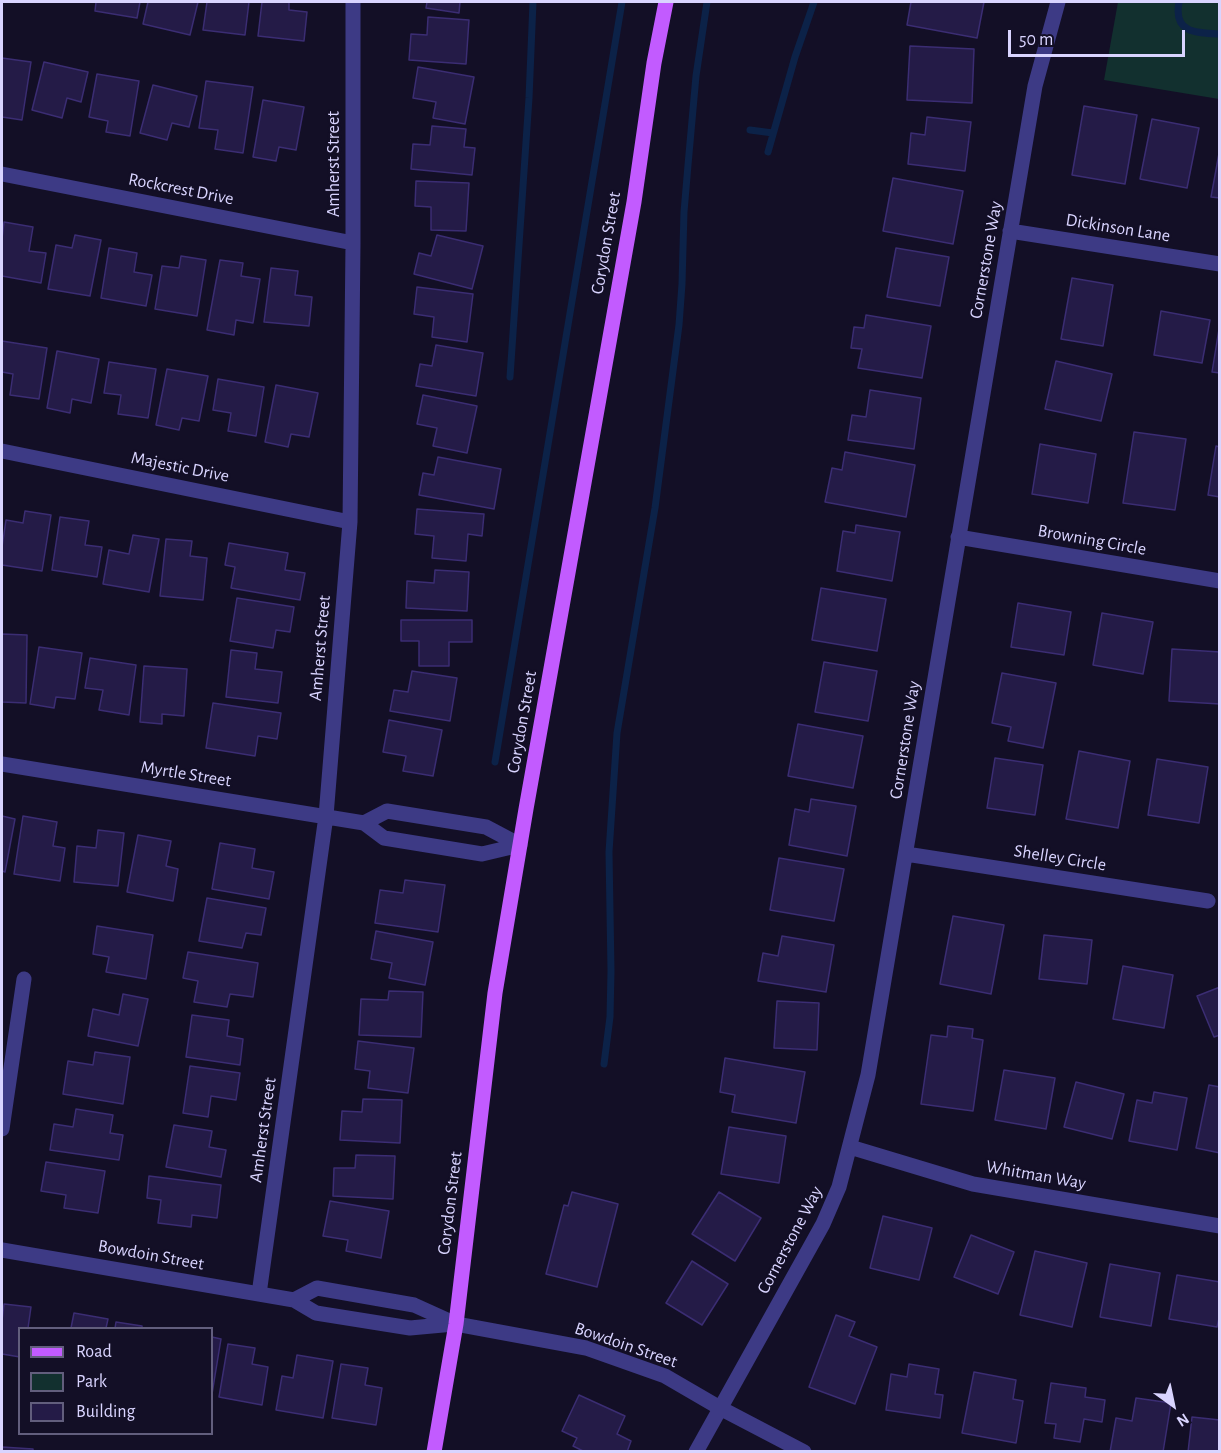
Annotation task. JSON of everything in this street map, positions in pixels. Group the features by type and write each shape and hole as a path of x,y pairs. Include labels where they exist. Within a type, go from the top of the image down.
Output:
{"main road":[{"name":"Corydon Street","path":"434,1452 456,1324 495,993 634,202 654,63 666,2"}],"street":[{"name":"Amherst Street","path":"259,1294 326,816 351,522 353,2"},
{"name":"Cornerstone Way","path":"696,1452 823,1224 839,1187 850,1148 868,1075 1035,86 1059,2"},
{"name":"Rockcrest Drive","path":"2,174 353,243"},
{"name":"Dickinson Lane","path":"1010,231 1220,264"},
{"name":"Majestic Drive","path":"2,451 351,522"},
{"name":"Browning Circle","path":"958,537 1220,581"},
{"name":"Myrtle Street","path":"2,764 364,823 384,838 482,854 520,845"},
{"path":"364,823 387,811 486,827 520,845"},
{"name":"Shelley Circle","path":"906,854 1208,901"},
{"path":"2,1129 24,979"},
{"name":"Whitman Way","path":"850,1148 973,1184 1220,1226"},
{"name":"Bowdoin Street","path":"2,1250 294,1300 316,1313 410,1328 456,1324"},
{"name":"Bowdoin Street","path":"294,1300 317,1288 414,1305 456,1324 586,1348 664,1376 804,1452"}],"green space":[{"path":"1118,2 1219,2 1219,99 1104,80"}],"building":[{"path":"96,2 140,2 137,18 95,11"},
{"path":"148,2 198,2 190,35 143,24"},
{"path":"207,2 249,2 245,35 203,30"},
{"path":"262,2 289,2 289,10 307,12 304,41 258,36"},
{"path":"427,2 460,2 459,13 426,8"},
{"path":"911,2 984,2 977,38 907,25"},
{"path":"428,17 469,20 466,64 409,60 411,34 427,35"},
{"path":"910,46 974,49 972,103 907,100"},
{"path":"2,58 31,62 22,120 2,117"},
{"path":"44,62 88,72 81,102 67,98 62,118 32,110"},
{"path":"418,67 474,77 465,124 433,118 436,102 413,98"},
{"path":"97,74 139,81 130,136 106,132 108,121 89,117"},
{"path":"206,81 253,87 243,153 215,149 218,130 199,128"},
{"path":"153,85 197,96 189,127 172,123 167,140 140,133"},
{"path":"263,100 304,107 296,150 279,147 276,161 253,157"},
{"path":"1084,106 1137,115 1125,184 1072,175"},
{"path":"927,117 971,122 965,171 908,164 911,133 925,135"},
{"path":"1152,119 1199,128 1187,188 1140,179"},
{"path":"432,126 466,129 464,147 475,148 472,175 411,169 413,144 430,145"},
{"path":"1220,148 1220,198 1211,197"},
{"path":"893,178 963,191 953,244 883,231"},
{"path":"416,181 469,183 466,231 431,230 431,207 415,206"},
{"path":"4,222 33,227 29,251 46,253 41,283 2,276"},
{"path":"75,235 101,240 90,296 48,289 56,245 72,248"},
{"path":"437,235 483,246 472,289 414,274 419,253 431,256"},
{"path":"109,248 137,253 134,272 152,275 146,306 101,298"},
{"path":"896,248 949,257 940,306 887,297"},
{"path":"181,256 206,260 197,316 155,309 162,266 179,268"},
{"path":"220,260 243,263 241,276 260,279 253,323 236,320 234,335 207,330"},
{"path":"271,268 298,271 295,295 312,297 309,326 264,322"},
{"path":"1072,278 1113,285 1103,346 1061,339"},
{"path":"417,287 473,294 467,342 432,337 434,317 414,314"},
{"path":"1161,311 1210,320 1202,363 1154,355"},
{"path":"866,315 931,326 922,378 858,368 862,349 851,348 854,327 864,328"},
{"path":"1220,323 1220,373 1212,372"},
{"path":"2,341 47,348 39,399 10,395 13,374 2,372"},
{"path":"436,345 483,353 476,396 416,386 420,364 432,366"},
{"path":"57,351 99,359 91,403 72,399 70,413 47,408"},
{"path":"1056,361 1112,374 1101,421 1045,409"},
{"path":"109,362 156,369 148,418 118,414 121,395 104,393"},
{"path":"167,369 208,376 199,421 182,418 179,430 156,425"},
{"path":"218,379 264,387 256,436 228,431 231,413 213,410"},
{"path":"276,385 318,393 309,437 291,434 288,447 265,442"},
{"path":"870,390 921,398 914,449 848,440 852,415 866,417"},
{"path":"423,395 477,406 467,453 433,446 437,428 417,424"},
{"path":"1134,432 1186,439 1175,510 1123,503"},
{"path":"1040,444 1096,454 1088,503 1032,494"},
{"path":"1216,446 1220,447 1220,497 1208,495"},
{"path":"845,452 915,465 906,517 825,502 832,468 842,470"},
{"path":"438,457 501,469 494,509 419,495 423,473 434,475"},
{"path":"417,509 484,514 482,536 468,534 466,561 432,558 434,536 415,534"},
{"path":"25,511 51,515 42,571 2,565 6,520 23,523"},
{"path":"60,517 89,521 85,545 102,547 97,577 52,570"},
{"path":"856,525 900,532 892,581 837,571 843,531 855,533"},
{"path":"133,535 159,539 149,592 103,584 109,550 129,554"},
{"path":"166,539 192,541 190,556 207,558 203,600 160,596"},
{"path":"229,543 288,553 285,570 305,573 300,600 231,588 235,567 225,565"},
{"path":"435,570 469,572 467,611 406,608 407,581 434,583"},
{"path":"821,588 886,599 877,651 812,640"},
{"path":"237,598 294,607 290,632 276,630 273,648 230,641"},
{"path":"1018,603 1071,612 1064,655 1011,647"},
{"path":"1102,613 1153,622 1143,674 1093,665"},
{"path":"401,620 472,620 472,642 449,642 449,666 419,666 419,641 401,641"},
{"path":"2,634 27,635 26,703 2,702"},
{"path":"39,647 82,653 75,699 56,697 54,708 30,704"},
{"path":"1172,649 1220,652 1220,704 1169,701"},
{"path":"231,650 257,653 255,669 282,672 278,703 226,697"},
{"path":"90,658 136,665 129,715 99,710 103,690 85,688"},
{"path":"824,662 877,671 868,721 815,712"},
{"path":"144,666 187,669 184,716 162,714 162,724 140,722"},
{"path":"412,671 457,678 450,721 390,711 394,690 408,692"},
{"path":"1002,673 1056,683 1043,748 1008,741 1011,727 992,723"},
{"path":"213,703 281,713 277,739 258,736 255,756 206,748"},
{"path":"389,720 442,730 433,776 403,771 406,756 383,752"},
{"path":"798,724 863,736 853,788 788,776"},
{"path":"1079,751 1130,761 1118,828 1066,819"},
{"path":"995,758 1043,765 1035,815 987,808"},
{"path":"1157,759 1208,767 1199,823 1148,815"},
{"path":"811,799 856,806 847,856 789,845 795,809 809,812"},
{"path":"2,816 15,819 5,872 2,871"},
{"path":"23,816 57,822 53,846 65,848 60,881 14,874"},
{"path":"98,830 124,833 118,886 74,882 77,846 96,848"},
{"path":"138,835 171,841 166,866 178,869 173,901 127,892"},
{"path":"220,843 255,849 252,868 274,872 269,899 212,889"},
{"path":"779,858 844,869 834,921 770,910"},
{"path":"405,880 445,885 438,932 375,923 380,890 403,893"},
{"path":"207,898 266,908 261,935 246,933 242,948 199,941"},
{"path":"953,916 1004,925 991,994 940,984"},
{"path":"97,926 153,935 146,979 106,972 109,957 93,954"},
{"path":"376,931 433,942 425,985 389,978 392,963 371,959"},
{"path":"1044,935 1092,940 1087,984 1039,979"},
{"path":"782,936 834,945 826,992 758,981 763,953 778,956"},
{"path":"188,952 258,963 253,997 230,994 227,1007 194,1002 198,981 183,978"},
{"path":"1123,966 1173,975 1164,1028 1113,1019"},
{"path":"1220,987 1220,1035 1214,1037 1197,996"},
{"path":"389,991 423,992 421,1037 359,1035 361,999 388,1000"},
{"path":"123,994 148,999 138,1046 88,1036 93,1009 119,1015"},
{"path":"777,1001 819,1003 817,1050 774,1048"},
{"path":"192,1015 229,1020 227,1036 243,1039 240,1065 186,1057"},
{"path":"948,1026 973,1029 972,1038 983,1040 973,1111 921,1104 931,1035 947,1037"},
{"path":"358,1041 414,1048 408,1093 368,1088 370,1071 355,1069"},
{"path":"95,1052 130,1057 123,1104 63,1094 68,1061 93,1065"},
{"path":"725,1058 805,1072 796,1123 732,1112 735,1095 720,1092"},
{"path":"190,1066 240,1073 236,1100 211,1096 208,1117 183,1113"},
{"path":"1004,1070 1055,1078 1046,1129 995,1120"},
{"path":"1076,1082 1124,1094 1112,1139 1064,1127"},
{"path":"1209,1085 1220,1087 1220,1153 1196,1148"},
{"path":"1154,1092 1187,1098 1177,1150 1129,1141 1137,1100 1152,1103"},
{"path":"363,1099 402,1100 400,1143 340,1140 342,1111 362,1112"},
{"path":"76,1109 113,1115 110,1133 123,1135 119,1160 50,1150 54,1124 73,1127"},
{"path":"174,1125 212,1131 209,1147 226,1150 221,1177 166,1167"},
{"path":"729,1127 786,1136 779,1183 721,1174"},
{"path":"356,1155 395,1156 393,1199 333,1196 334,1168 355,1168"},
{"path":"46,1162 105,1171 98,1213 64,1208 66,1195 41,1191"},
{"path":"149,1176 221,1185 217,1218 192,1215 191,1227 158,1223 161,1200 147,1198"},
{"path":"572,1192 618,1204 597,1287 546,1274 564,1205 568,1206"},
{"path":"719,1192 761,1218 735,1261 692,1234"},
{"path":"330,1201 389,1211 381,1258 346,1251 348,1240 323,1236"},
{"path":"883,1216 932,1228 919,1280 870,1268"},
{"path":"971,1235 1014,1252 998,1294 954,1277"},
{"path":"1035,1251 1087,1263 1072,1327 1020,1315"},
{"path":"692,1261 728,1284 702,1325 666,1303"},
{"path":"1110,1264 1160,1273 1151,1326 1100,1317"},
{"path":"1177,1275 1220,1282 1220,1314 1217,1327 1169,1319"},
{"path":"4,1304 31,1307 28,1327 18,1327 18,1357 2,1354"},
{"path":"74,1313 108,1319 106,1327 71,1327"},
{"path":"836,1315 855,1322 849,1336 877,1347 855,1404 809,1387"},
{"path":"116,1322 142,1326 142,1327 115,1327"},
{"path":"213,1337 221,1339 213,1388"},
{"path":"228,1344 255,1348 252,1364 268,1367 262,1405 219,1397"},
{"path":"297,1355 333,1361 323,1418 276,1410 282,1376 293,1378"},
{"path":"341,1364 368,1368 365,1385 382,1388 376,1425 332,1418"},
{"path":"909,1364 939,1369 935,1394 943,1395 940,1418 886,1410 891,1374 907,1377"},
{"path":"974,1372 1016,1380 1013,1399 1023,1401 1016,1443 962,1433"},
{"path":"1051,1383 1086,1388 1085,1397 1105,1400 1102,1422 1084,1419 1080,1442 1054,1438 1056,1424 1045,1423"},
{"path":"579,1395 625,1416 617,1434 631,1441 627,1452 585,1452 573,1446 577,1438 562,1431"},
{"path":"1136,1398 1171,1403 1163,1452 1110,1452 1116,1418 1132,1421"},
{"path":"1192,1417 1220,1420 1220,1452 1188,1452"},
{"path":"2,1447 33,1449 33,1452 2,1452"}],"waterway":[{"path":"510,377 529,98 533,2"},
{"path":"495,762 622,2"},
{"path":"604,1064 610,1017 609,852 617,733 655,508 679,325 688,165 696,76 707,2"},
{"path":"768,152 795,57 814,2"},
{"path":"1179,2 1180,20 1188,29 1195,32 1220,34"},
{"path":"750,130 773,133"}]}
